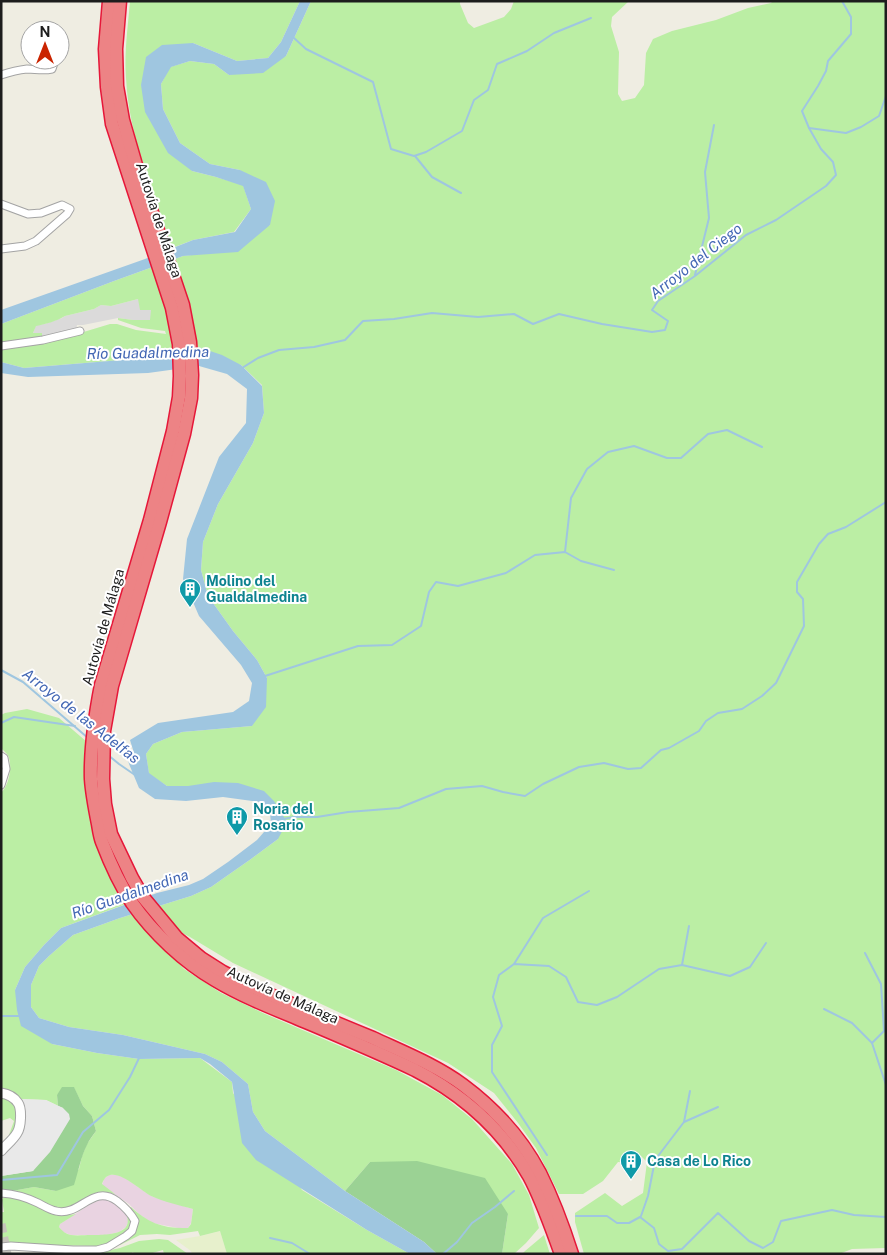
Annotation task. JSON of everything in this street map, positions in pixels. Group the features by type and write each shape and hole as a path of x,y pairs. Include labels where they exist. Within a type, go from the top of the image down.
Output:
{"highway":[{"name":"Autovía de Málaga","path":"109,1 105,49 107,87 112,124 153,232 190,342 192,375 185,397 184,434 160,522 107,686 100,805 111,834 118,862 132,878 174,942 192,965 236,992 415,1070 456,1094 481,1116 501,1137 529,1177 541,1200 561,1254"},
{"name":"Autovía de Málaga","path":"120,1 116,49 117,86 123,120 153,232"},
{"name":"Autovía de Málaga","path":"174,942 248,985 410,1054 462,1084 489,1106 509,1129 539,1172 550,1193 572,1254"}],"street":[{"path":"1,74 20,70"},
{"path":"1,204 28,214 41,213 62,205 70,209 67,214 36,240 25,246 1,249"},
{"path":"2,346 42,340 80,331"},
{"path":"1,756 4,758 6,769 1,785"},
{"path":"1,1093 9,1095 20,1106 21,1121 18,1132 1,1151"},
{"path":"1,1193 21,1196 56,1211 64,1212 94,1197 107,1196 125,1207 135,1221 132,1231 126,1236 108,1247 97,1250 1,1246"}],"shaded area":[{"path":"138,299 151,310 151,320 118,318 77,325 76,330 42,338 33,333 36,325 94,309 101,305 111,306"},
{"path":"21,1099 46,1100 63,1108 69,1114 70,1119 50,1152 33,1171 1,1176 1,1156 21,1134 25,1123 24,1106"},
{"path":"109,1175 125,1178 151,1196 193,1209 191,1223 188,1228 152,1223 102,1185 104,1179"},
{"path":"105,1199 124,1210 128,1216 126,1227 119,1232 107,1235 71,1235 63,1232 59,1227 60,1224 89,1205"}],"green space":[{"path":"130,1 300,1 281,42 268,58 237,61 193,43 141,85 192,171 243,185 251,209 234,232 193,240 172,248 143,164 128,100 126,59"},
{"path":"311,1 460,1 468,23 474,28 504,17 511,9 514,1 629,1 612,17 611,26 619,52 618,94 622,101 635,98 644,85 646,53 653,39 672,31 716,20 773,1 886,1 886,1248 852,1249 839,1254 584,1254 575,1222 575,1213 605,1193 622,1206 643,1193 647,1162 641,1156 629,1163 618,1162 603,1181 583,1194 559,1194 536,1148 494,1093 448,1063 233,963 182,933 167,949 184,969 221,993 265,1014 396,1070 442,1095 472,1119 512,1164 529,1195 539,1228 514,1254 502,1254 508,1214 370,1162 345,1191 265,1131 253,1112 248,1084 222,1062 205,1054 123,1035 69,1027 39,1018 31,1007 31,985 39,966 73,935 191,896 211,887 278,839 274,801 188,786 167,786 149,774 146,754 153,744 182,732 252,726 267,678 257,660 208,596 201,570 203,542 218,504 253,443 264,413 262,385 241,365 175,352 158,357 24,368 1,362 1,349 77,334 110,324 166,334 165,331 141,328 118,320 118,318 150,320 151,310 140,310 138,299 111,306 101,305 94,309 36,326 33,333 42,333 42,338 1,344 1,324 183,256 208,253 270,225 240,170 210,164 180,143 163,109 161,84 170,67 190,61 214,64 229,75 286,56"},
{"path":"27,709 59,718 87,742 87,753 126,904 61,928 25,967 15,990 52,1044 139,1059 200,1058 232,1082 233,1093 302,1190 410,1254 227,1254 220,1231 200,1236 198,1231 170,1235 140,1235 120,1245 118,1244 136,1229 137,1221 129,1209 131,1207 150,1221 164,1226 179,1228 188,1228 191,1224 193,1209 151,1196 125,1179 111,1175 106,1177 102,1184 115,1194 99,1192 65,1209 55,1208 27,1195 12,1191 34,1187 56,1191 79,1169 87,1144 96,1131 92,1116 83,1106 74,1088 57,1095 58,1106 46,1100 21,1099 14,1093 1,1087 1,793 8,781 10,762 6,753 1,748 1,715"},
{"path":"62,1087 74,1087 83,1106 92,1116 96,1131 85,1149 74,1185 56,1191 34,1187 12,1191 1,1189 1,1176 33,1171 63,1108 58,1106 57,1095"},
{"path":"1,1096 15,1105 18,1121 11,1136 9,1135 14,1121 10,1118 1,1121"},
{"path":"417,1161 485,1178 508,1214 502,1254 437,1254 424,1242 345,1191 370,1162"},
{"path":"4,1197 22,1199 48,1212 60,1215 76,1214 60,1224 59,1227 71,1235 105,1235 119,1232 127,1224 128,1218 124,1210 130,1218 130,1228 113,1243 100,1246 1,1243 1,1212 4,1212 2,1200"},
{"path":"220,1231 227,1254 192,1254 191,1251 176,1240 200,1236"},
{"path":"544,1235 550,1254 522,1254 525,1251"},
{"path":"168,1240 188,1254 164,1254 163,1250 149,1254 134,1254 133,1252 131,1254 83,1254 83,1251 102,1252 139,1241"}],"water":[{"path":"300,1 311,1 286,56 263,73 229,75 214,64 190,61 171,67 161,84 163,109 180,143 210,164 240,170 266,182 275,201 270,225 238,252 183,256 1,324 1,310 193,240 235,232 251,209 243,186 192,171 168,153 145,112 141,85 146,57 162,45 193,43 237,61 268,58 281,42"},
{"path":"198,347 222,355 241,365 262,386 264,413 253,443 218,504 203,542 201,570 208,596 257,660 267,678 266,707 252,726 182,732 153,744 146,754 149,773 167,786 188,786 214,782 238,783 264,791 274,801 287,822 278,839 211,887 191,896 73,935 39,966 31,985 31,1007 39,1018 69,1027 123,1035 205,1054 222,1062 248,1084 253,1112 265,1131 345,1191 424,1242 437,1254 410,1254 367,1230 256,1160 242,1143 232,1082 200,1058 139,1059 97,1053 52,1044 21,1026 15,990 25,967 61,928 157,893 189,885 203,879 257,840 271,824 270,813 260,802 223,797 186,801 155,799 139,788 127,756 134,753 130,740 158,723 233,712 249,701 252,683 241,665 199,616 183,579 187,539 219,457 246,423 247,389 227,374 199,366 148,373 28,377 1,373 1,362 24,368 158,357"}],"waterway":[{"name":"Arroyo del Ciego","path":"242,368 258,358 279,350 314,347 345,340 363,321 394,319 432,313 478,317 514,314 533,324 559,314 602,324 652,332 665,330 668,321 652,310 658,301 695,276 746,235 776,220 826,186 836,175 833,162 821,149 802,111 826,71 828,61 851,34 851,17 842,1"},
{"path":"294,38 306,49 373,82 391,149 414,156 426,152 462,131 474,100 488,90 497,64 527,51 554,33 591,18"},
{"path":"809,128 846,133 861,127 879,116 886,96"},
{"path":"695,275 709,218 705,172 714,125"},
{"path":"415,156 432,177 461,193"},
{"path":"565,552 571,498 587,469 608,452 634,446 667,458 681,458 708,434 727,430 762,447"},
{"path":"283,819 399,808 446,789 482,786 525,796 543,784 579,767 604,763 628,769 641,768 661,750 669,748 699,731 706,721 718,713 742,709 762,696 776,683 804,626 803,599 797,592 797,582 819,544 828,534 846,527 886,502"},
{"path":"265,676 358,646 392,645 421,626 429,592 436,582 458,586 506,573 535,555 565,552 581,561 614,570"},
{"name":"Arroyo de las Adelfas","path":"1,670 23,682 88,738"},
{"path":"1,723 14,717 75,726"},
{"name":"Arroyo de las Adelfas","path":"108,755 135,775"},
{"path":"514,964 543,918 589,891"},
{"path":"682,965 689,926"},
{"path":"547,1155 492,1072 492,1045 502,1026 493,997 499,975 514,964 549,966 566,977 578,1002 597,1005 617,997 659,969 682,965 730,976 750,967 766,943"},
{"path":"865,953 881,984 884,1031 872,1043"},
{"path":"824,1009 852,1023 872,1043 886,1085"},
{"path":"1,1016 19,1016"},
{"path":"1,1180 57,1175 83,1132 109,1110 130,1077 140,1056"},
{"path":"641,1216 648,1196 655,1160 684,1122 690,1091"},
{"path":"684,1122 718,1107"},
{"path":"443,1254 457,1242 472,1223 514,1191"},
{"path":"576,1216 607,1216 617,1223 629,1223 640,1217 654,1228 659,1244 668,1251 682,1249 718,1213 749,1241 763,1248 773,1242 781,1221 832,1210 854,1215 886,1217"},
{"path":"270,1238 292,1243 310,1254"}],"tunnel":[{"path":"1,1224 7,1254"}],"place":[{"name":"Molino del Gualdalmedina","path":"190,608"},
{"name":"Noria del Rosario","path":"237,836"},
{"name":"Casa de Lo Rico","path":"631,1180"}],"water label":[{"name":"Río Guadalmedina","path":"148,353"},
{"name":"Río Guadalmedina","path":"130,894"}]}
